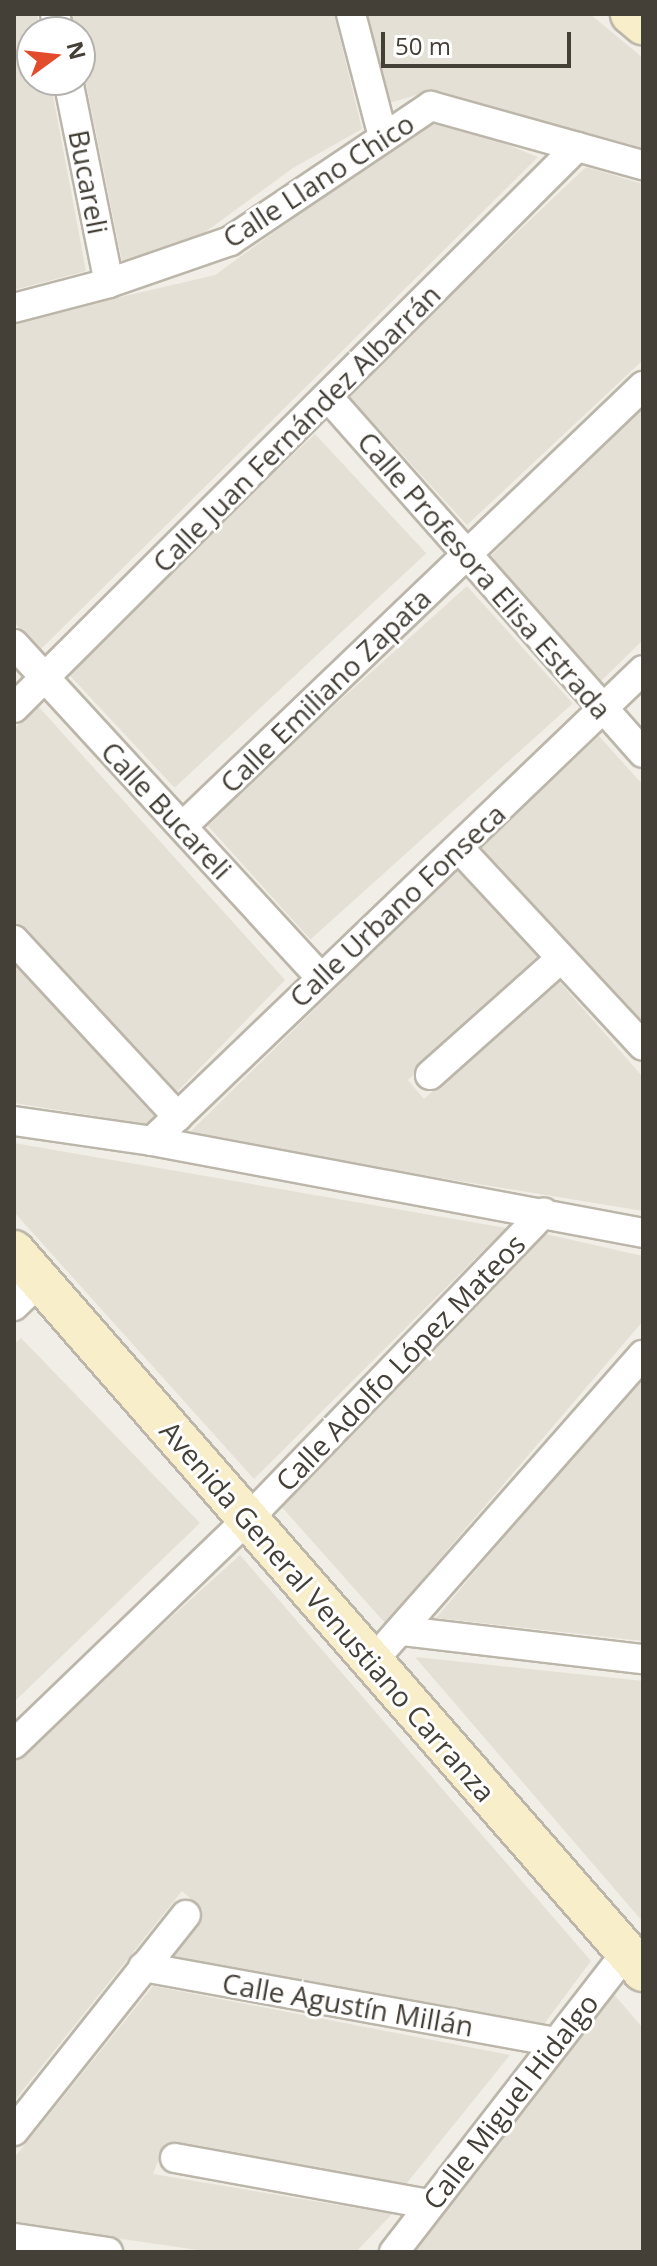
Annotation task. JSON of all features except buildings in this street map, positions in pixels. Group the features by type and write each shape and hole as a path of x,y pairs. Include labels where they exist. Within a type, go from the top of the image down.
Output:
{"main road":[{"path":"631,14 643,24"},
{"name":"Avenida General Venustiano Carranza","path":"14,1251 27,1294 248,1519 635,1961"}],"street":[{"path":"351,14 383,137"},
{"name":"Bucareli","path":"71,96 109,283"},
{"name":"Calle Llano Chico","path":"14,308 109,283 230,241 383,137 438,106 577,147"},
{"path":"577,147 643,165"},
{"name":"Calle Juan Fernández Albarrán","path":"14,708 577,147"},
{"name":"Calle Emiliano Zapata","path":"183,826 643,386"},
{"name":"Calle Profesora Elisa Estrada","path":"328,397 643,753"},
{"name":"Calle Bucareli","path":"14,644 320,977"},
{"name":"Calle Urbano Fonseca","path":"152,1141 643,670"},
{"path":"459,848 643,1046"},
{"path":"14,940 178,1117"},
{"path":"430,1075 560,959"},
{"name":"Calle Adolfo López Mateos","path":"14,1121 152,1141 643,1233"},
{"name":"Calle Adolfo López Mateos","path":"14,1744 248,1519 544,1213"},
{"path":"371,1663 403,1631 643,1355"},
{"path":"403,1631 643,1659"},
{"path":"14,2131 186,1915"},
{"name":"Calle Miguel Hidalgo","path":"394,2252 554,2042 635,1961"},
{"name":"Calle Agustín Millán","path":"143,1967 554,2042"},
{"path":"175,2158 429,2204"},
{"path":"14,2238 108,2252"}],"shaded area":[{"path":"14,14 37,14 16,16 16,96 53,96 86,271 14,290"},
{"path":"334,14 362,129 293,168 193,241 122,261 89,96 96,96 96,16 72,16"},
{"path":"358,14 590,14 643,58 643,148 430,91 379,106"},
{"path":"435,116 538,157 39,651 14,622 14,322 215,275"},
{"path":"586,167 643,184 643,360 467,525 347,394"},
{"path":"643,405 643,640 600,682 491,556"},
{"path":"315,434 426,553 175,788 63,669"},
{"path":"467,586 573,703 310,940 205,822"},
{"path":"38,706 285,980 173,1096 14,921 14,729"},
{"path":"599,736 643,785 643,1026 480,849"},
{"path":"457,869 540,959 408,1080 424,1099 557,979 643,1077 643,1211 186,1136"},
{"path":"14,963 155,1117 145,1124 14,1103"},
{"path":"14,1143 506,1228 254,1479 14,1212"},
{"path":"541,1233 643,1256 643,1321 385,1623 280,1505"},
{"path":"21,1338 200,1523 14,1702 14,1344"},
{"path":"643,1372 643,1641 436,1618"},
{"path":"240,1555 591,1961 541,2028 165,1958 203,1910 182,1891 14,2101 14,1759"},
{"path":"415,1657 643,1681 643,1922"},
{"path":"153,1986 510,2055 406,2184 165,2143 153,2174 392,2214 356,2252 211,2252 14,2223 14,2158"},
{"path":"611,1991 643,2028 643,2252 404,2252"}]}
